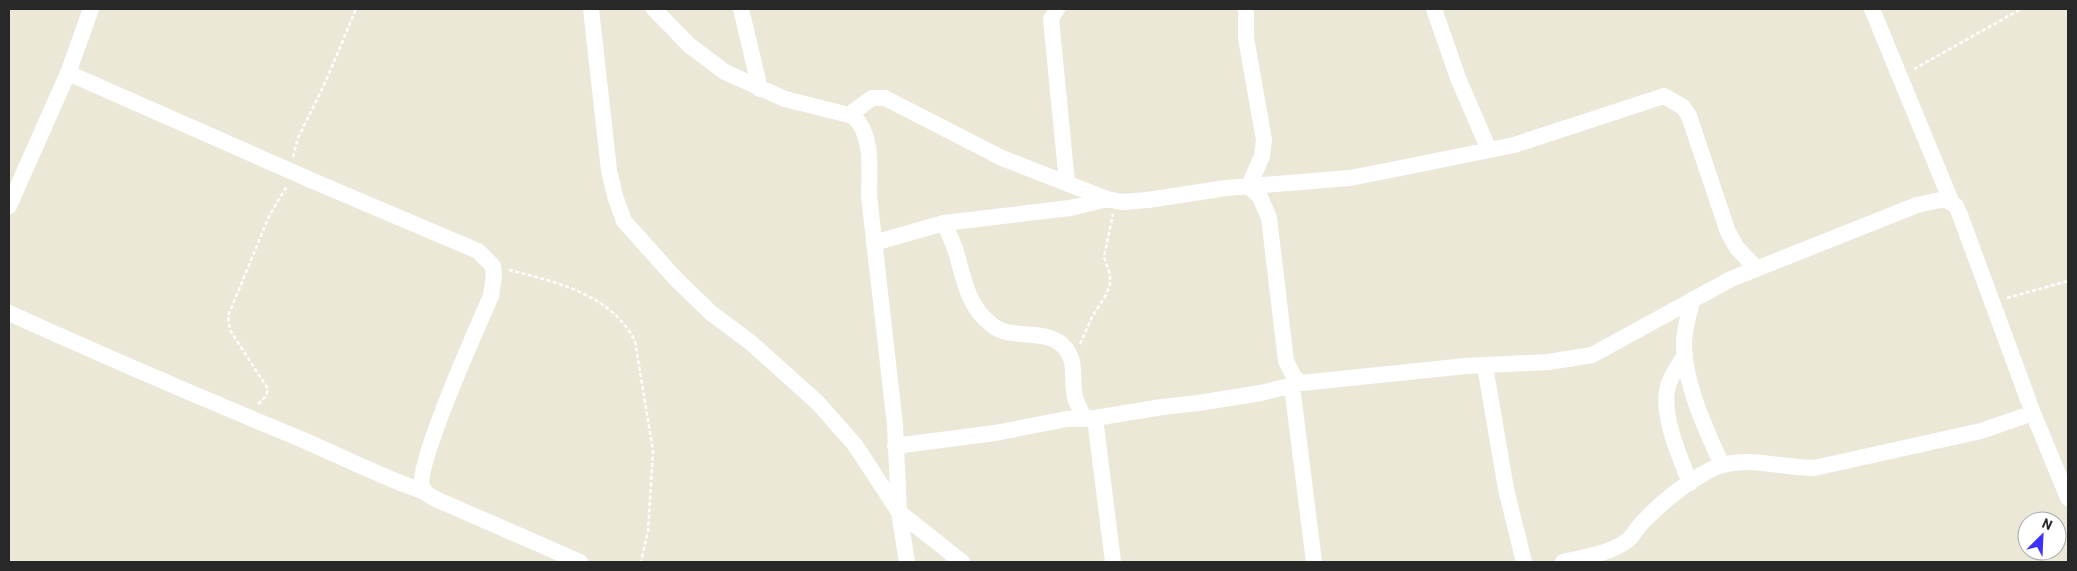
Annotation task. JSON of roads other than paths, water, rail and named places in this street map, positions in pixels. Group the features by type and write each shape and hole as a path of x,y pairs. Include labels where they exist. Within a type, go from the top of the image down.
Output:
{"street":[{"path":"9,206 68,73 90,9"},
{"path":"591,9 608,163 615,196 624,221 674,277 711,313 750,342 818,403 855,445 899,512 962,562"},
{"path":"654,9 688,45 725,72 785,99 849,115 861,124 866,136 874,243 894,415 899,512 907,562"},
{"path":"741,9 760,89"},
{"path":"1057,9 1051,19 1067,183"},
{"path":"1246,9 1246,38 1264,140 1262,156 1249,186"},
{"path":"1434,9 1458,78 1489,150"},
{"path":"1872,9 1951,201 1960,215 2033,413 2068,498"},
{"path":"68,73 470,247 486,256 493,266 494,276 491,296 427,456 421,478 425,492"},
{"path":"874,243 944,223 1070,208 1111,199 1148,200 1249,186 1350,178 1489,150 1553,134 1579,122 1664,96 1683,107 1689,116 1728,232 1737,248 1757,269"},
{"path":"849,115 872,98 885,98 1002,158 1111,199"},
{"path":"1249,186 1260,196 1269,218 1286,360 1296,384 1314,562"},
{"path":"895,446 1261,393 1296,384 1548,362 1592,355 1610,347 1693,298 1757,269 1917,205 1936,199 1951,201"},
{"path":"944,223 956,253 966,288 982,316 993,326 1004,331 1048,337 1061,343 1068,350 1072,361 1075,397 1089,418 1113,562"},
{"path":"1693,298 1687,320 1685,355 1706,430 1722,466"},
{"path":"9,313 255,421 296,437 397,483 425,492 438,500 580,562"},
{"path":"1685,355 1673,374 1666,397 1674,439 1690,483"},
{"path":"1485,366 1506,489 1524,562"},
{"path":"1563,562 1610,550 1628,540 1660,505 1690,483 1722,466 1748,462 1792,468 1814,468 1981,431 2033,413"}]}
